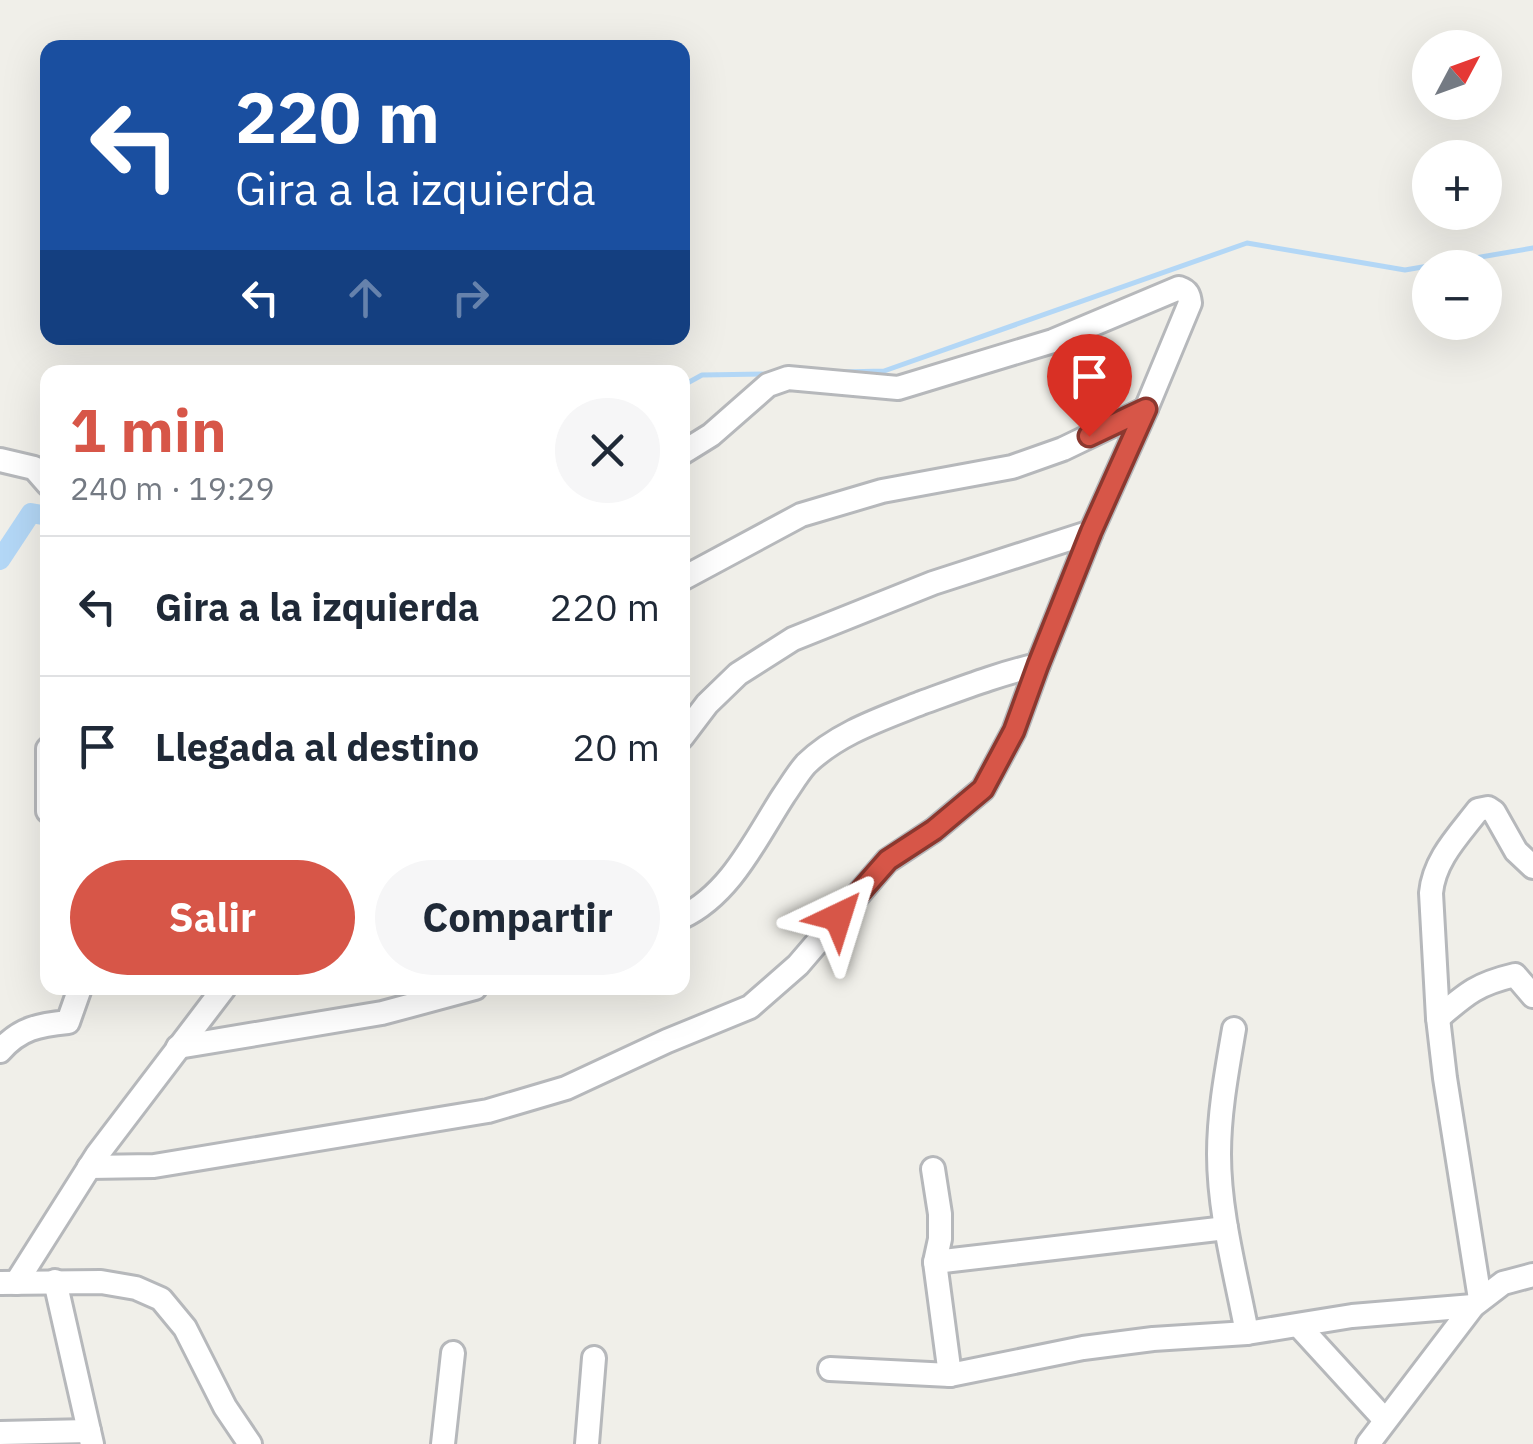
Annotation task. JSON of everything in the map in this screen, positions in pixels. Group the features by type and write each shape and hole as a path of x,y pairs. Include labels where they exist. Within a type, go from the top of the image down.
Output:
{"street":[{"path":"89,1168 154,1166 488,1111 566,1088 666,1040 750,1008 798,965 888,860 934,830 983,789 1014,731 1091,532 1190,304 1189,296 1179,288 1053,341 898,388 778,380 690,448"},
{"path":"690,574 801,515 882,491 1012,467 1063,449 1146,409"},
{"path":"0,460 34,468 40,475"},
{"path":"690,726 738,674 794,639 934,583 1091,532"},
{"path":"690,913 725,886 804,766 831,744 868,724 930,700 1006,672 1038,665"},
{"path":"1477,1302 1438,1018 1432,876 1478,810 1488,808 1516,851 1533,867"},
{"path":"1438,1018 1469,991 1501,978 1515,976 1533,996"},
{"path":"0,1050 27,1028 68,1022 78,995"},
{"path":"8,1283 219,995"},
{"path":"178,1047 382,1013 450,995"},
{"path":"1234,1029 1220,1117 1219,1158 1226,1228 1247,1332"},
{"path":"932,1169 940,1214 935,1262 950,1375"},
{"path":"935,1262 1226,1228"},
{"path":"1368,1444 1477,1302 1503,1283 1533,1275"},
{"path":"0,1433 90,1438 55,1281"},
{"path":"8,1283 101,1282 136,1288 161,1298 185,1328 225,1406 250,1444"},
{"path":"830,1369 950,1375 1083,1348 1299,1326 1477,1302"},
{"path":"1299,1326 1385,1420"},
{"path":"443,1444 453,1353"},
{"path":"588,1434 594,1358"}],"waterway":[{"path":"843,372 884,371 1247,243 1405,270 1533,248"},
{"path":"690,382 702,375 772,374"},
{"path":"0,560 31,513 40,515"}],"route":[{"path":"838,917 888,860 934,830 983,789 1014,731 1091,532 1146,409 1089,436"}]}
